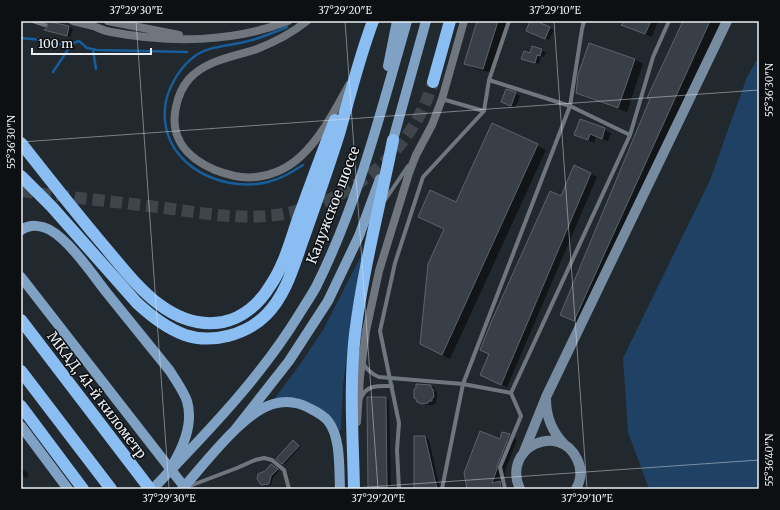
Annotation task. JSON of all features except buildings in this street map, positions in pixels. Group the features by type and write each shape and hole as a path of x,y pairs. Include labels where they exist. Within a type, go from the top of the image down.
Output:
{"highway":[{"path":"21,176 52,207 137,303 153,317 186,335 204,338 221,338 239,333 266,316 276,304 289,279 324,179 359,61 373,21"},
{"path":"433,82 450,21"},
{"path":"21,143 83,221 146,294 159,304 185,319 200,324 214,324 228,321 241,316 252,308 270,286 278,273 314,174 359,61"},
{"path":"354,489 352,368 355,334 362,290 393,140"},
{"name":"МКАД, 41-й километр","path":"21,320 151,489"},
{"path":"21,371 111,489"},
{"path":"21,406 82,487"}],"main road":[{"path":"375,133 397,21"},
{"name":"Калужское шоссе","path":"151,489 169,472 241,395 278,348 312,294 341,231 357,188 375,133 407,21"},
{"path":"21,277 137,425 184,489 234,431 289,361 328,301 359,236 377,189 393,140 426,21"},
{"path":"21,230 25,227 42,226 59,236 77,255 170,371 180,386 189,411 189,426 185,440 169,472"},
{"path":"234,431 263,408 273,404 294,402 307,406 318,412 328,421 334,431 339,462 340,489"},
{"path":"21,426 68,489"}],"street":[{"path":"73,21 95,26 109,32 171,39 243,35 285,22"},
{"path":"95,26 104,24 108,21 127,23 196,38"},
{"path":"307,21 295,30 269,44 211,63 194,73 182,89 175,114 177,135 186,151 191,157 202,164 234,176 257,177 279,171 299,158 312,145 330,118 349,84"},
{"path":"354,448 366,331 380,271 398,208 416,155 432,125 442,99 464,21"},
{"path":"520,489 516,478 519,459 546,396 727,21"},
{"path":"546,396 546,406 550,423 554,432 568,447 579,463 585,489"},
{"path":"522,454 532,445 544,441 556,442 568,447"},
{"path":"576,489 581,475"}],"lane":[{"path":"33,21 45,25"},
{"path":"399,489 397,450 399,423 391,378 380,331 395,263 422,177 484,111 488,80 509,21"},
{"path":"442,489 463,384 570,106 584,21"},
{"path":"505,489 500,467 521,416 511,393 630,135 653,57 668,21"},
{"path":"488,80 570,106 630,135"},
{"path":"442,99 484,111"},
{"path":"359,236 416,155"},
{"path":"362,362 373,375 379,377 463,384 511,393"},
{"path":"359,402 364,391 370,388 392,386"},
{"path":"184,489 255,460 264,458 272,460 284,470 289,489"}],"shaded area":[{"path":"759,56 759,489 649,489 628,432 623,358 710,180 747,77"},
{"path":"365,248 353,307 343,386 341,430 339,430 331,418 274,399 323,330"}],"waterway":[{"path":"287,27 255,39 206,50 195,56 181,70 170,88 166,101 165,122 170,140 180,156 194,168 210,177 229,183 249,184 273,181 291,173 303,165"},
{"path":"21,38 41,40 64,45 79,41 87,48 97,50 187,52"},
{"path":"53,72 71,45"},
{"path":"93,50 96,69"}],"tunnel":[{"path":"21,191 207,214 248,217 276,215 303,209 328,200 352,187 374,171 393,153 410,131 423,108 433,82"}]}
